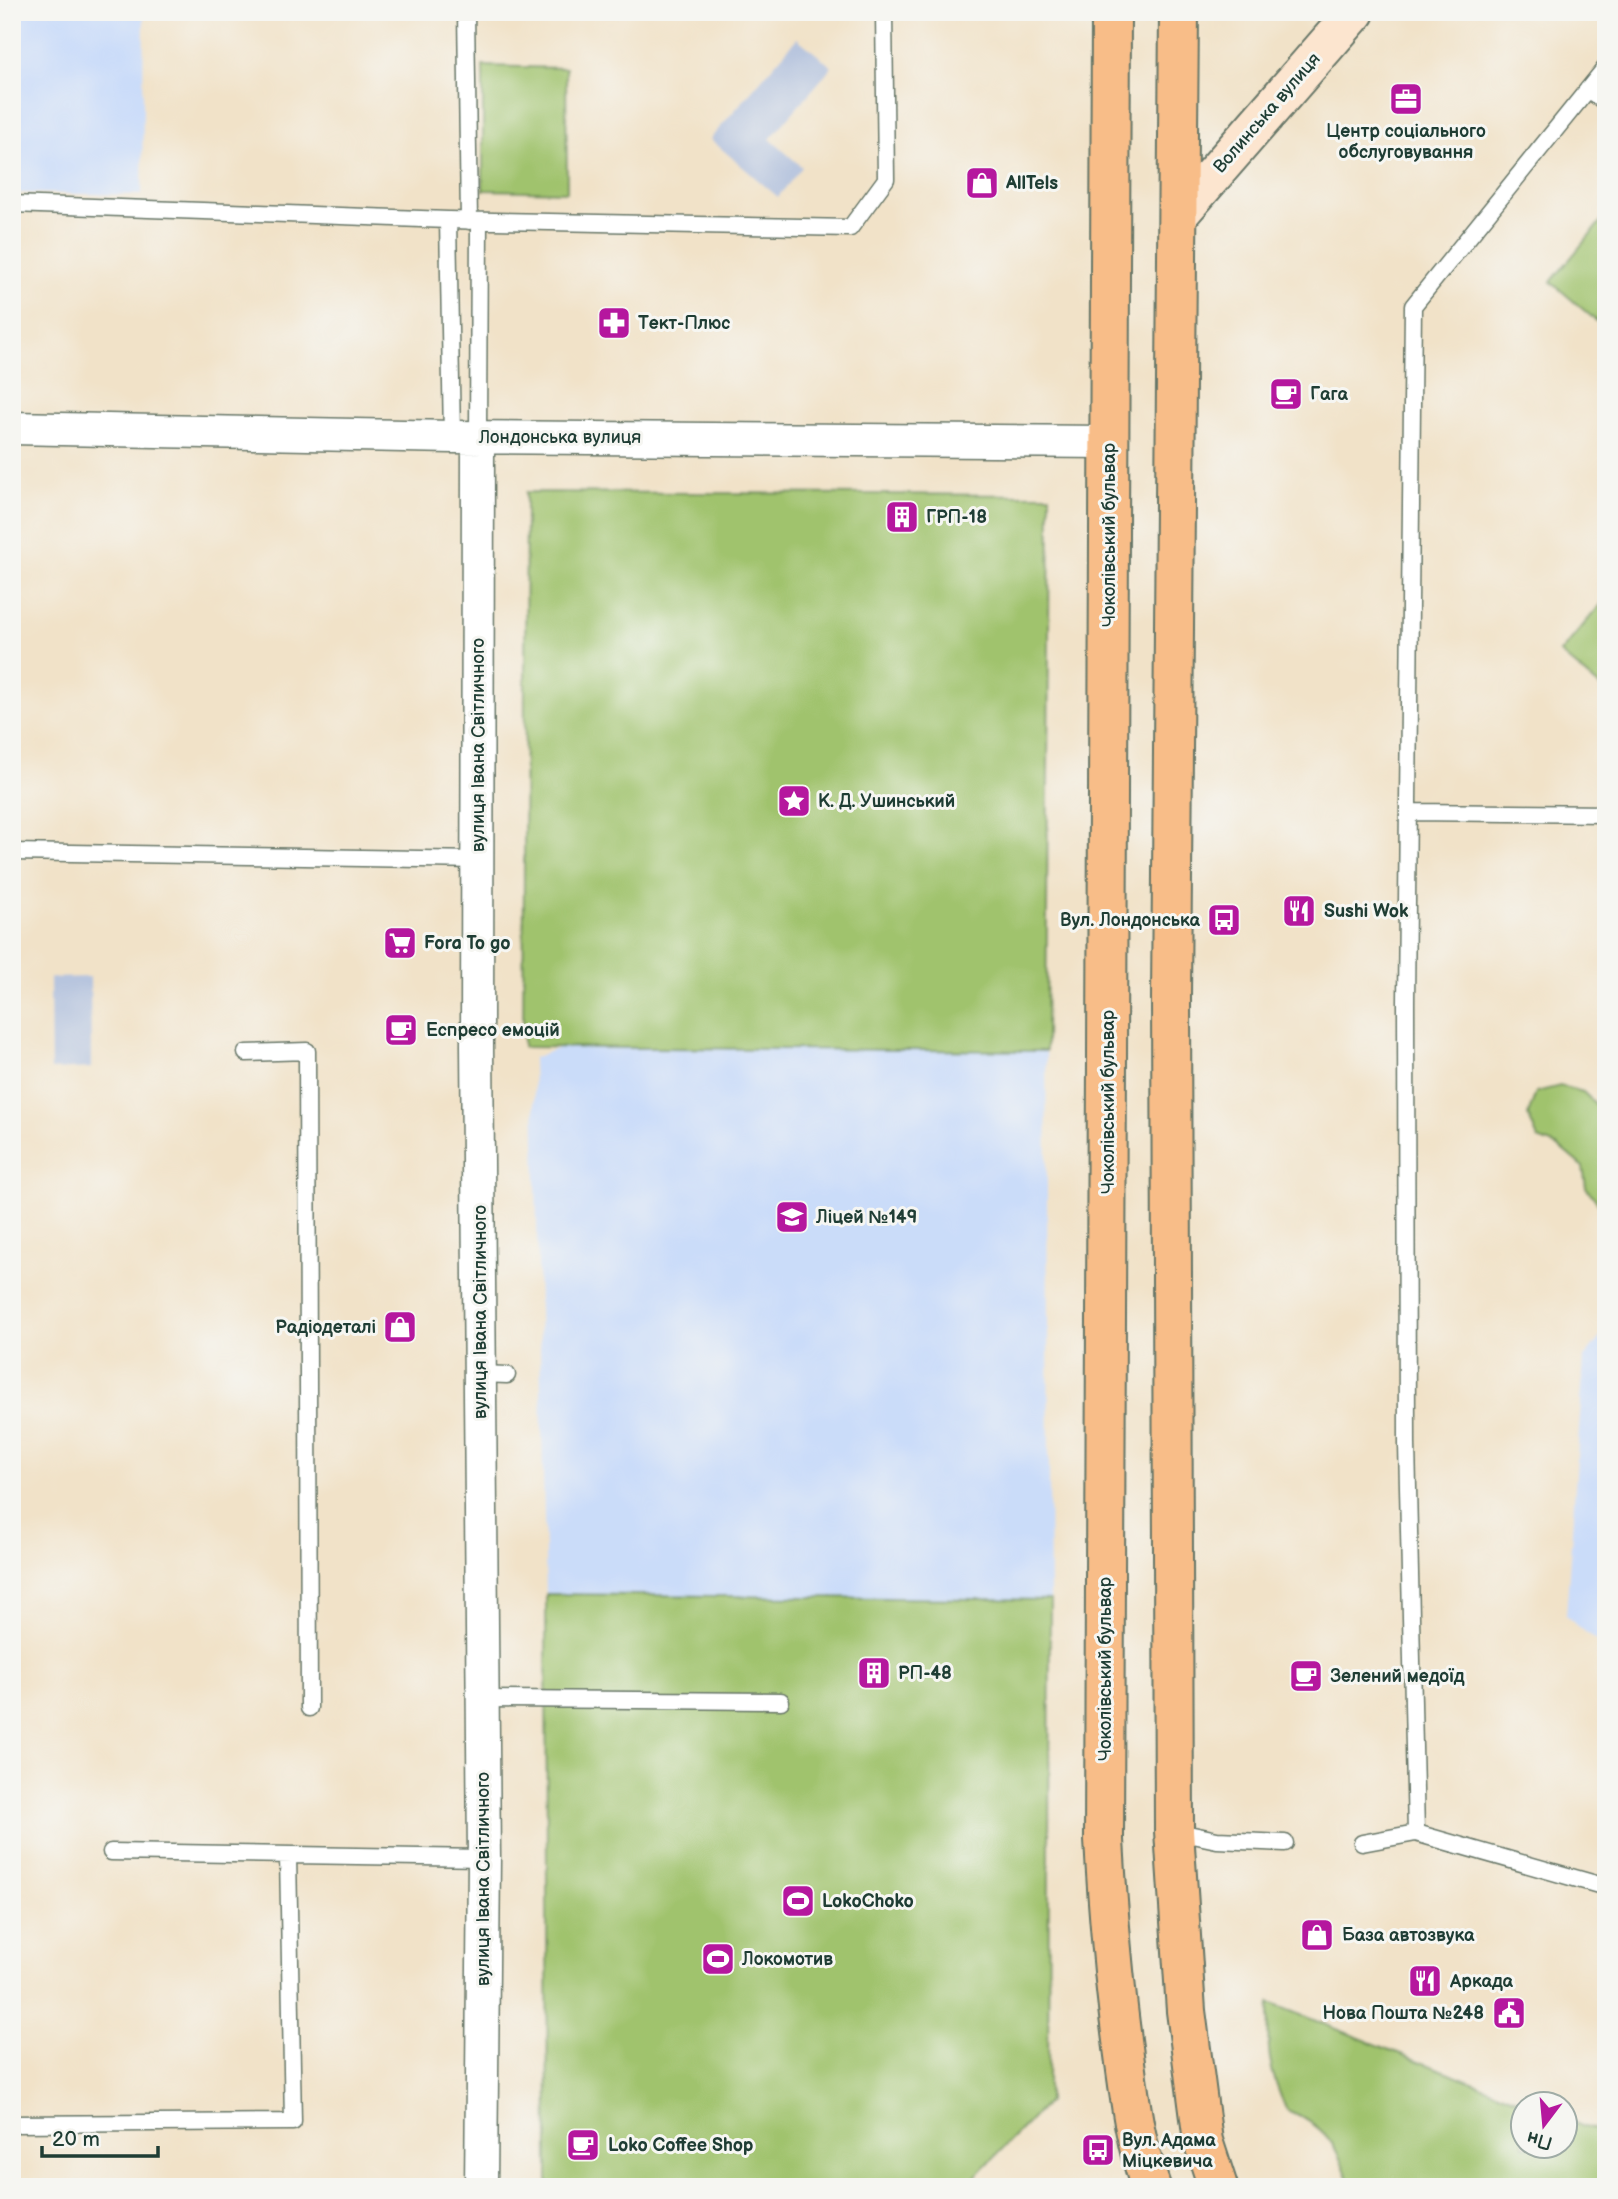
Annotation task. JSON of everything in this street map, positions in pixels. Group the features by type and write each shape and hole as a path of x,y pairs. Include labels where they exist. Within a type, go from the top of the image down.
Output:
{"main road":[{"name":"Чоколівський бульвар","path":"1111,12 1104,1839 1111,1963 1134,2130 1147,2182"},
{"path":"1179,12 1171,985 1174,1831 1186,2011 1203,2141 1218,2187"}],"street":[{"name":"Волинська вулиця","path":"1179,215 1355,12"},
{"name":"Лондонська вулиця","path":"12,428 465,437 1109,442"},
{"name":"вулиця Івана Світличного","path":"465,437 494,1375 482,1699 484,1858 481,2187"}],"lane":[{"path":"465,437 474,221 466,12"},
{"path":"12,204 474,221 850,228 886,179 884,12"},
{"path":"1416,1833 1407,1444 1406,1002 1413,306 1606,67"},
{"path":"1588,89 1606,103"},
{"path":"448,220 465,437"},
{"path":"1410,811 1606,814"},
{"path":"12,852 478,860"},
{"path":"246,1053 307,1051 309,1707"},
{"path":"482,1699 781,1701"},
{"path":"1174,1831 1217,1840 1285,1843"},
{"path":"1362,1843 1416,1833 1606,1887"},
{"path":"111,1852 484,1858"},
{"path":"12,2124 293,2122 288,1855"}],"shaded area":[{"path":"12,12 144,12 142,195 12,193"},
{"path":"797,38 832,67 770,139 802,167 778,197 710,139"},
{"path":"90,977 91,1068 51,1070 50,978"},
{"name":"Ліцей №149","path":"559,1048 1046,1051 1050,1600 546,1594 533,1058"},
{"path":"1606,1330 1606,1649 1566,1616 1584,1358"}],"green space":[{"path":"483,66 566,68 567,192 483,190"},
{"path":"1606,215 1606,329 1551,282"},
{"path":"526,492 1050,495 1046,1051 523,1047"},
{"path":"1606,598 1606,692 1560,653"},
{"path":"1560,1086 1583,1092 1606,1114 1606,1206 1601,1207 1586,1187 1583,1167 1559,1147 1538,1139 1528,1115 1536,1092"},
{"name":"LokoChoko","path":"546,1594 1050,1600 1048,2102 965,2187 548,2187"},
{"path":"1270,2003 1510,2097 1510,2160 1580,2160 1580,2124 1606,2134 1606,2187 1352,2187 1330,2140 1313,2124 1287,2110 1272,2070 1268,2032"}],"place":[{"name":"Центр соціального обслуговування","path":"1406,99"},
{"name":"AllTels","path":"982,183"},
{"name":"Тект-Плюс","path":"614,323"},
{"name":"Гага","path":"1286,394"},
{"name":"ГРП-18","path":"902,517"},
{"name":"К. Д. Ушинський","path":"794,801"},
{"name":"Sushi Wok","path":"1299,911"},
{"name":"Вул. Лондонська","path":"1224,920"},
{"name":"Fora To go","path":"400,943"},
{"name":"Еспресо емоцій","path":"401,1030"},
{"name":"Ліцей №149","path":"792,1217"},
{"name":"Радіодеталі","path":"400,1327"},
{"name":"РП-48","path":"874,1673"},
{"name":"Зелений медоїд","path":"1306,1676"},
{"name":"LokoChoko","path":"798,1901"},
{"name":"База автозвука","path":"1317,1935"},
{"name":"Локомотив","path":"718,1959"},
{"name":"Аркада","path":"1425,1981"},
{"name":"Нова Пошта №248","path":"1509,2013"},
{"name":"Loko Coffee Shop","path":"583,2145"},
{"name":"Вул. Адама Міцкевича","path":"1098,2150"}]}
